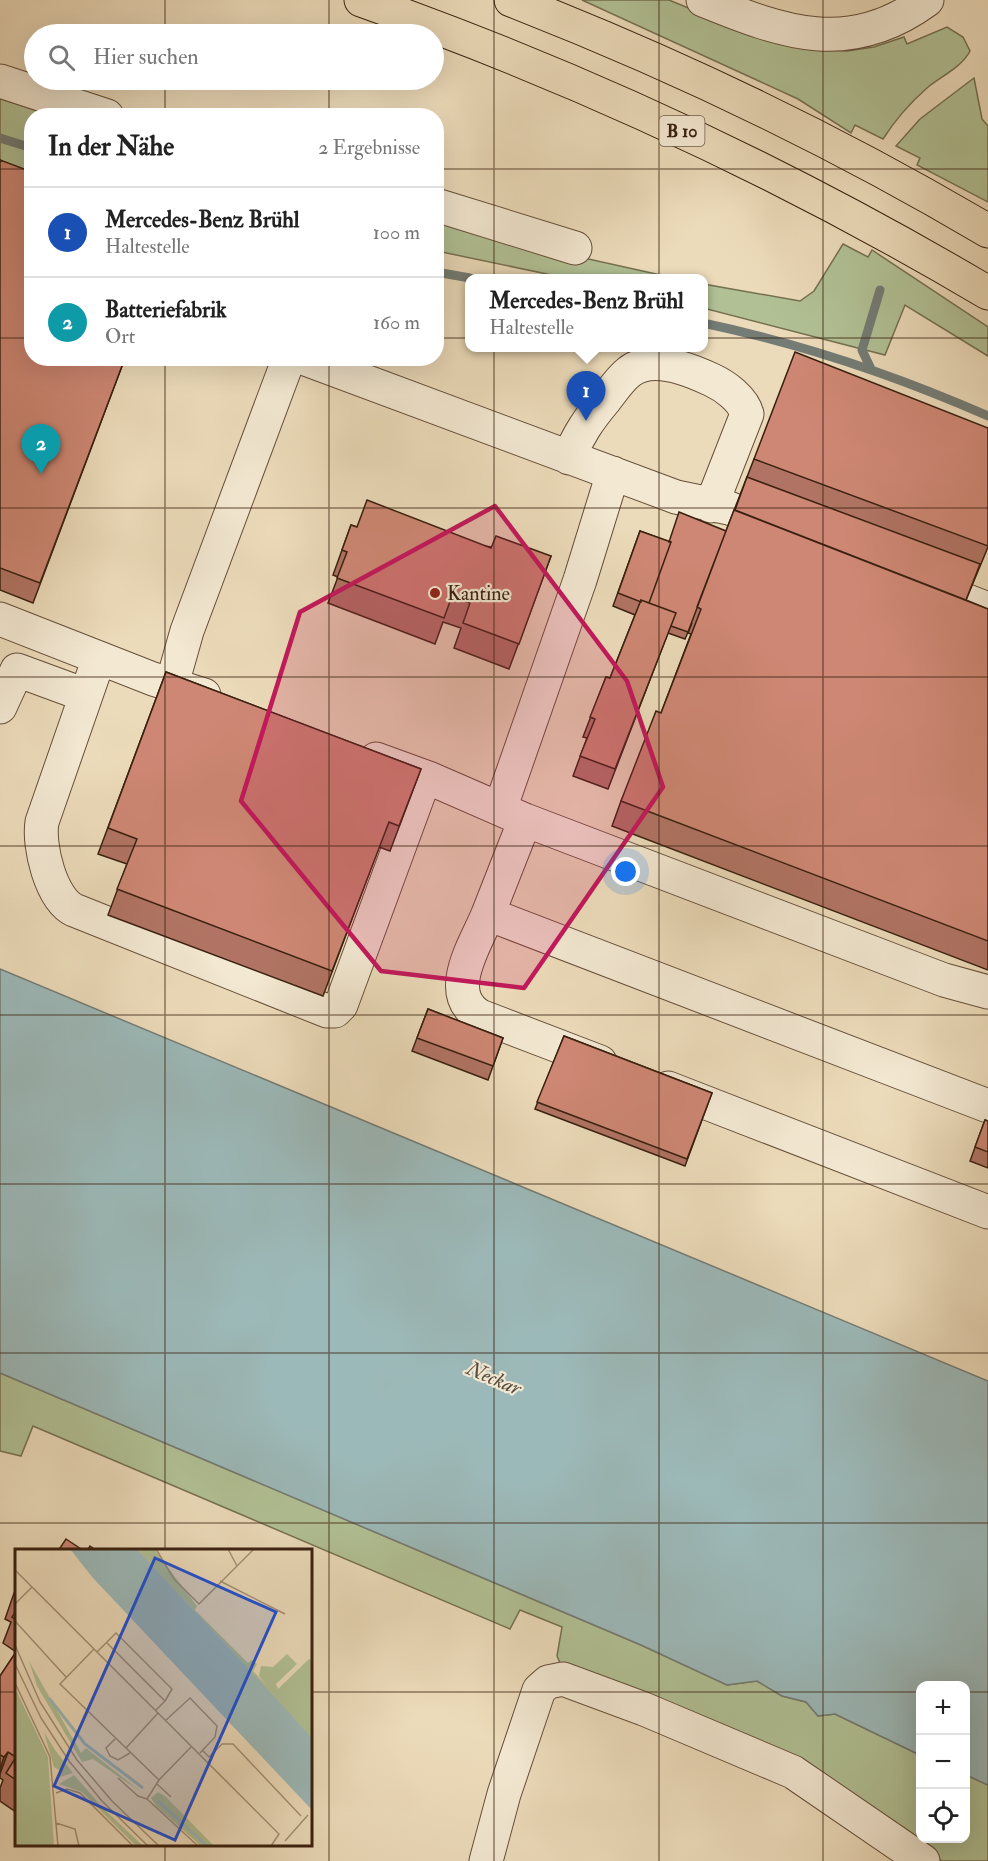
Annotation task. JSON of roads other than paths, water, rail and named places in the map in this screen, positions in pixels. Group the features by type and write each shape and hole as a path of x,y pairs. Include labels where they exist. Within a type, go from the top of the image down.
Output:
{"highway":[{"name":"B 10","path":"361,0 424,24"},
{"path":"511,0 617,44 795,126 988,231"},
{"name":"B 10","path":"444,32 533,66 650,116 826,201 988,293"}],"street":[{"path":"703,0 773,28 828,35 875,27 905,14 927,0"},
{"path":"0,81 24,89"},
{"path":"28,90 83,108"},
{"path":"444,207 575,248"},
{"path":"569,458 577,435 586,421 628,372 641,366 657,364 692,371 724,386 746,411 711,506"},
{"path":"172,684 187,631 286,366"},
{"path":"324,366 676,497 729,508 804,537"},
{"path":"613,473 580,579 513,815 488,914 462,978 461,993 467,1006 480,1016 988,1212"},
{"path":"891,571 988,609"},
{"path":"0,619 99,658 232,705"},
{"path":"99,658 44,813 40,831 50,874 61,901 74,910 327,1011 335,1011 341,1005 425,777"},
{"path":"0,707 16,669 85,695"},
{"path":"349,749 425,777 513,815 944,981 988,992"},
{"path":"488,914 988,1106"},
{"path":"486,1861 504,1794 539,1690 548,1682 563,1679 644,1709 793,1772 923,1861"}],"water":[{"name":"Neckar","path":"0,969 988,1381 988,1785 970,1777 970,1681 916,1681 916,1753 835,1714 818,1716 806,1702 782,1696 757,1681 727,1685 641,1645 0,1373"}],"waterway":[{"path":"0,138 24,146"},
{"path":"444,273 465,277"},
{"path":"871,369 862,350 880,290"},
{"path":"708,324 848,362 918,387 988,416"}],"place":[{"name":"Mercedes-Benz Brühl","path":"586,421"},
{"name":"Batteriefabrik","path":"41,474"},
{"name":"Kantine","path":"435,593"}]}
